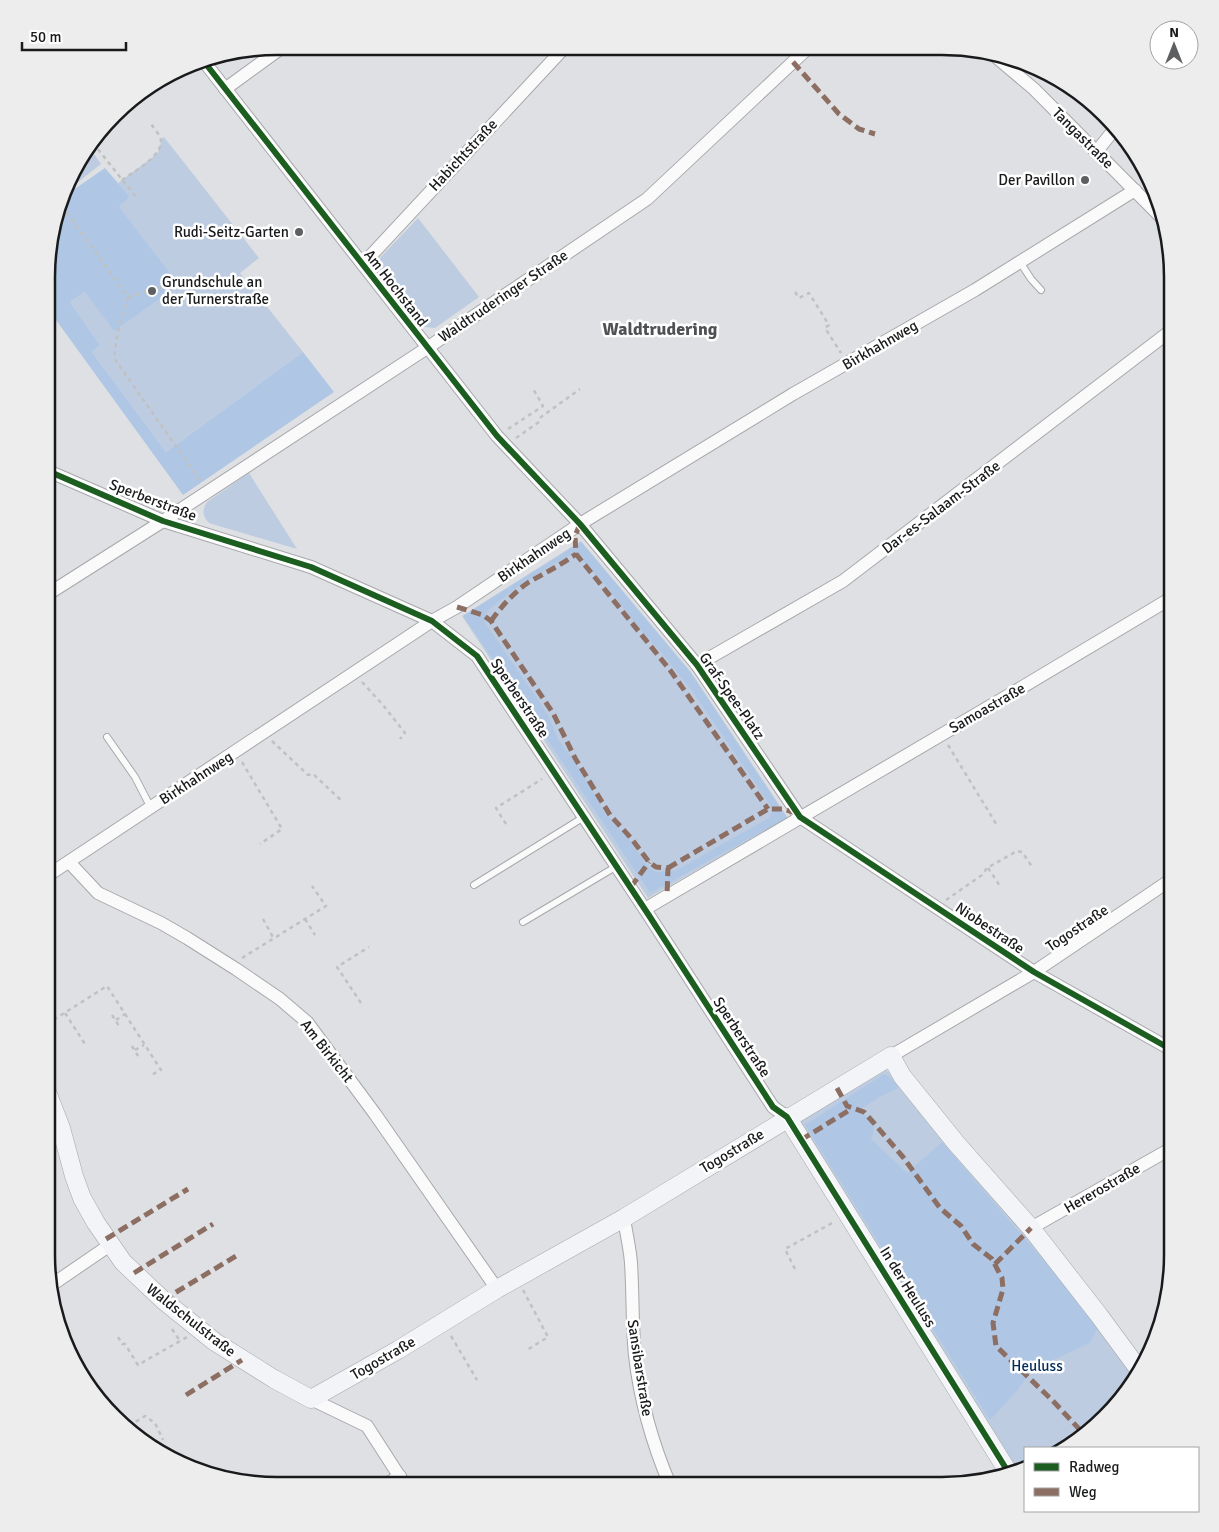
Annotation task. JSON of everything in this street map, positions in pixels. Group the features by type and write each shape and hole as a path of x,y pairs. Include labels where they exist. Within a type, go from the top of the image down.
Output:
{"street":[{"path":"225,90 272,55"},
{"name":"Habichtstraße","path":"363,264 558,55"},
{"name":"Waldtruderinger Straße","path":"55,590 427,348 647,199 801,55"},
{"name":"Tangastraße","path":"1005,65 1034,88 1152,207"},
{"name":"Am Hochstand","path":"208,67 501,440 580,524"},
{"path":"1097,152 1111,134"},
{"name":"Birkhahnweg","path":"55,871 580,524 792,394 975,290 1135,190"},
{"name":"Dar-es-Salaam-Straße","path":"697,665 844,581 1164,336"},
{"name":"Sperberstraße","path":"55,474 163,521 312,567 432,622 476,656 617,866 773,1107 788,1118"},
{"name":"Graf-Spee-Platz","path":"580,524 697,665 800,817"},
{"name":"Samoastraße","path":"800,817 1164,602"},
{"path":"645,909 800,817"},
{"name":"Niobestraße","path":"800,817 1034,972 1164,1045"},
{"name":"Am Birkicht","path":"69,862 98,893 161,922 280,999 307,1022 375,1114 497,1289"},
{"name":"Togostraße","path":"311,1399 516,1278 624,1218 891,1056 1034,972 1164,884"},
{"path":"891,1056 902,1076 956,1143 1031,1228 1135,1364"},
{"name":"Waldschulstraße","path":"55,1114 79,1191 110,1245 134,1273 198,1329 246,1363 311,1399 367,1426 400,1477"},
{"name":"In der Heuluss","path":"788,1118 1005,1467"},
{"name":"Hererostraße","path":"1031,1228 1164,1153"},
{"name":"Sansibarstraße","path":"624,1218 631,1262 631,1310 636,1358 645,1408 654,1442 667,1477"},
{"path":"57,1281 110,1245"}],"lane":[{"path":"1020,262 1041,290"},
{"path":"107,738 135,777 151,808"},
{"path":"474,885 584,817"},
{"path":"523,922 617,866"}],"path":[{"path":"122,180 157,154 161,139 151,124"},
{"path":"97,148 136,197"},
{"path":"66,211 128,297"},
{"path":"128,297 187,280"},
{"path":"795,292 799,298 810,293 829,325 825,328 847,363"},
{"path":"128,297 118,331 114,358 202,484"},
{"path":"501,440 543,406 532,387"},
{"path":"501,440 539,422 541,417 580,389"},
{"path":"354,673 398,722 405,733 400,739"},
{"path":"264,733 308,775 313,774 342,802"},
{"path":"942,735 998,827"},
{"path":"236,752 282,829 260,844"},
{"path":"506,824 496,808 554,772"},
{"path":"936,907 982,875 987,868 1017,851 1022,852 1033,868"},
{"path":"987,868 1000,886"},
{"path":"231,966 326,906 312,886"},
{"path":"263,919 274,939"},
{"path":"305,919 315,935"},
{"path":"362,1003 337,967 369,947"},
{"path":"55,1019 107,986 161,1070 151,1076"},
{"path":"65,1013 85,1044"},
{"path":"116,1020 125,1014"},
{"path":"112,1015 119,1026"},
{"path":"135,1050 144,1044"},
{"path":"132,1046 138,1056"},
{"path":"796,1269 785,1249 848,1214"},
{"path":"516,1278 548,1338 527,1350"},
{"path":"442,1322 477,1380"},
{"path":"118,1337 122,1344 125,1344 138,1366 198,1329"},
{"path":"133,1424 145,1416 155,1423 163,1440"}],"green space":[{"name":"Grundschule an der Turnerstraße","path":"164,137 259,258 240,273 303,352 166,452 92,352 100,345 70,302 85,292 119,207 130,197 118,183 157,154 161,139"},
{"path":"93,153 101,164 76,184"},
{"path":"105,168 130,197 119,207 179,285 114,331 85,292 70,302 100,345 92,352 166,452 303,352 334,392 183,495 55,319 55,262 59,234 73,190"},
{"path":"418,218 479,297 435,328 424,327 375,263"},
{"path":"249,473 297,549 209,523 205,518 204,508 207,502"},
{"path":"581,541 691,672 788,818 648,898 462,616"},
{"path":"581,542 690,672 787,818 650,893 463,616","holes":["575,553 604,583 693,692 770,805 772,812 769,818 675,871 657,872 648,867 632,844 603,810 583,774 558,739 548,715 484,621 487,611 516,588 555,563"]},
{"name":"Heuluss","path":"886,1069 960,1161 1030,1237 1132,1370 1099,1412 1077,1431 1053,1447 1024,1447 1024,1461 1011,1465 799,1122"},
{"name":"Heuluss","path":"884,1074 897,1084 897,1089 883,1095 859,1110 869,1119 873,1126 871,1139 907,1173 942,1142 1095,1320 1097,1329 1090,1343 1057,1358 1029,1374 1016,1392 990,1420 805,1125"}],"marked path":[{"path":"793,62 839,114 859,129 875,134"},
{"path":"580,524 575,536 576,554 670,670 768,809"},
{"path":"491,621 508,600 523,586 576,554"},
{"path":"457,607 483,615 491,621 553,713 575,758 610,815 649,862 656,867 668,868 667,896"},
{"path":"668,868 768,809 783,809 796,813"},
{"path":"631,887 649,862"},
{"path":"837,1088 847,1106 864,1112 903,1157 940,1208 961,1226 973,1244 992,1259 1002,1278 1003,1289 993,1323 996,1346 1079,1429"},
{"path":"801,1140 851,1109"},
{"path":"106,1239 188,1189"},
{"path":"134,1273 213,1224"},
{"path":"995,1264 1031,1228"},
{"path":"163,1300 236,1256"},
{"path":"186,1395 242,1360"}],"cycle path":[{"path":"208,66 497,436 580,524 697,665 800,817 1034,972 1164,1045"},
{"path":"55,474 163,521 311,567 432,621 477,656 773,1107 787,1117 1005,1467"}],"place":[{"name":"Der Pavillon","path":"1085,180"},
{"name":"Rudi-Seitz-Garten","path":"299,232"},
{"name":"Grundschule an der Turnerstraße","path":"152,291"}],"district":[{"name":"Waldtrudering","path":"660,329"}]}
